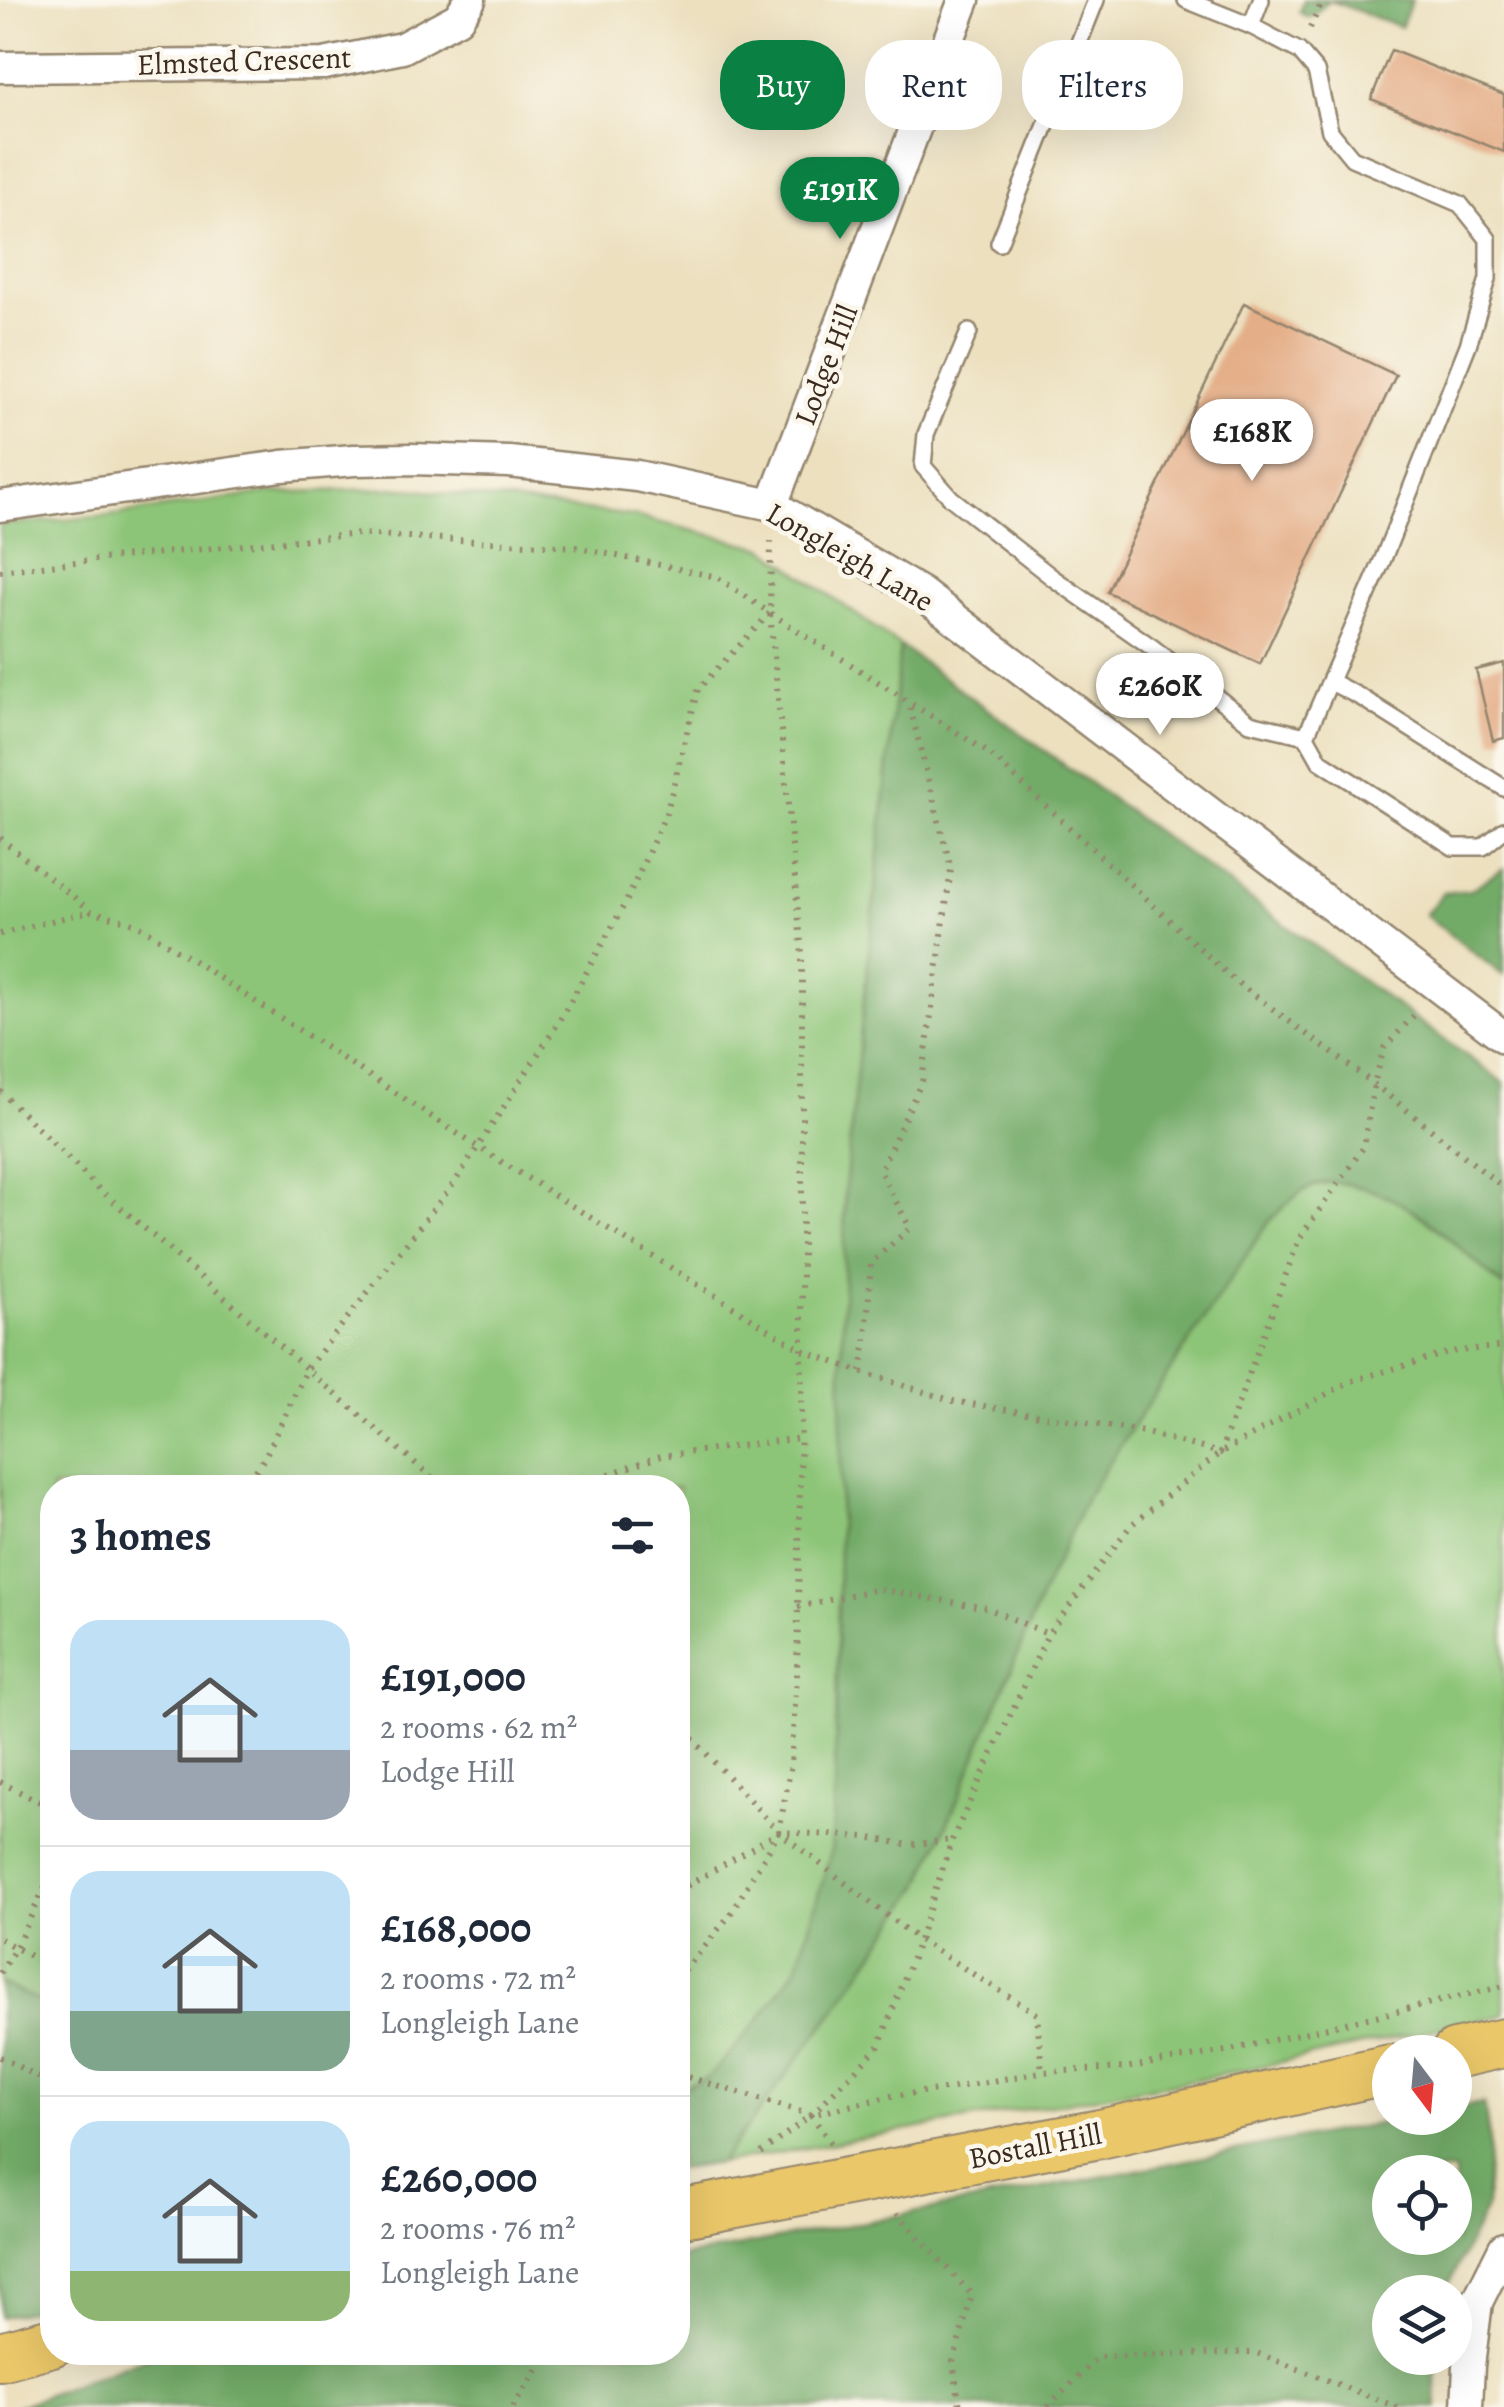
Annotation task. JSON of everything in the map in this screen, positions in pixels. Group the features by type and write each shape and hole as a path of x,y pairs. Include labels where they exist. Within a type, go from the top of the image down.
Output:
{"main road":[{"path":"1472,2050 1504,2043"},
{"name":"Bostall Hill","path":"690,2212 1100,2134 1372,2073"}],"street":[{"name":"Elmsted Crescent","path":"0,67 324,64 402,48 458,18 470,0"},
{"name":"Lodge Hill","path":"772,506 964,0"},
{"name":"Longleigh Lane","path":"0,506 282,466 412,459 509,462 637,476 772,506 921,594 1504,1037"},
{"path":"1467,2407 1477,2302 1504,2248"}],"lane":[{"path":"999,243 1096,0"},
{"path":"1186,0 1251,26 1299,51 1316,71 1330,131 1352,158 1460,204 1488,239 1488,279 1468,345 1383,559 1306,736"},
{"path":"1251,26 1261,0"},
{"path":"969,332 926,434 923,466 951,498 1250,723 1306,736 1320,761 1452,847 1482,847 1504,830"},
{"path":"1331,682 1504,788"}],"path":[{"path":"690,1964 730,1915 779,1832 791,1764 797,1676 802,954 770,613 772,506"},
{"path":"0,571 359,534 575,546 717,577 989,753 1235,981 1374,1084 1504,1188"},
{"path":"253,1475 307,1369 456,1182 557,1025 628,898 667,811 698,689 770,613"},
{"path":"861,1372 870,1263 910,1228 880,1171 922,1081 952,869 908,702"},
{"path":"0,838 90,911 136,924 478,1147 802,1350 953,1401 1143,1432 1220,1453"},
{"path":"0,934 90,911"},
{"path":"1220,1453 1299,1239 1363,1148 1384,1048 1439,987"},
{"path":"0,1091 98,1188 429,1475"},
{"path":"756,2158 811,2116 878,2046 952,1840 1048,1634 1131,1526 1220,1453 1349,1382 1450,1352 1504,1346"},
{"path":"607,1475 662,1456 800,1438"},
{"path":"798,1607 876,1589 987,1608 1048,1634"},
{"path":"690,1736 779,1832 919,1940 1037,2014 1042,2072"},
{"path":"0,1782 40,1802"},
{"path":"690,1885 779,1832 866,1837 910,1845 952,1840"},
{"path":"0,1973 40,1898"},
{"path":"0,1939 40,1961"},
{"path":"690,2078 811,2116 891,2096 1042,2072 1124,2068 1226,2051 1504,1986"},
{"path":"0,2058 40,2078"},
{"path":"811,2116 858,2180 890,2205 972,2295 953,2362 960,2407"},
{"path":"1048,2407 1098,2357 1254,2352 1398,2407"},
{"path":"513,2407 540,2365"}],"green space":[{"path":"1304,0 1329,0 1307,17 1299,12"},
{"path":"1329,0 1412,0 1401,27"},
{"path":"401,488 634,516 764,548 900,646 845,1189 831,1852 797,1967 758,2021 708,2078 690,2085 690,1475 40,1475 40,2001 0,1983 0,525 107,516 267,493"},
{"path":"900,646 1504,1083 1504,1288 1416,1213 1353,1185 1330,1182 1309,1187 1268,1222 1087,1496 919,1887 832,2014 720,2163 690,2167 690,2085 708,2078 758,2021 797,1967 831,1852 845,1189"},
{"path":"1504,868 1504,976 1425,915 1443,893 1470,890"},
{"path":"1338,1182 1399,1201 1454,1242 1504,1288 1504,2015 1410,2035 1372,2035 1372,2043 1216,2076 720,2163 832,2014 919,1887 1087,1496 1268,1222 1307,1189"},
{"path":"0,1983 40,2001 40,2309 0,2317"},
{"path":"1484,2103 1489,2138 1486,2208 1472,2237 1472,2155 1372,2155 1372,2255 1463,2255 1453,2275 1372,2275 1372,2375 1436,2375 1437,2407 16,2407 126,2365 690,2365 690,2256 1372,2125 1372,2135 1472,2135 1472,2105"}],"building":[{"path":"1391,50 1504,95 1504,152 1371,99"},
{"path":"1244,303 1396,375 1260,664 1107,592"},
{"path":"1504,663 1504,738 1493,741 1476,670"}]}
